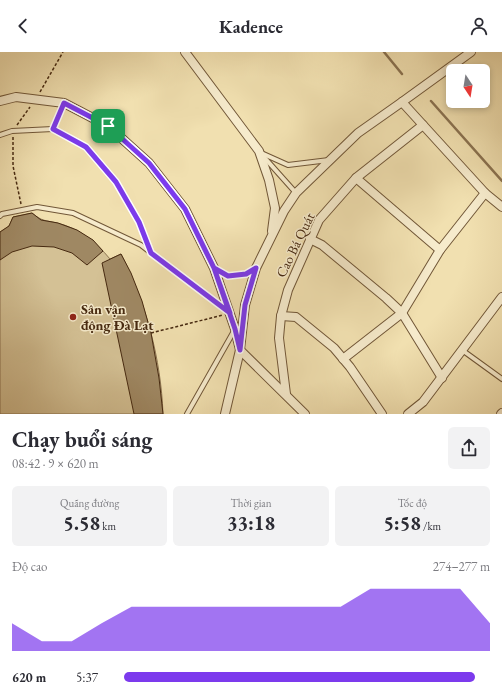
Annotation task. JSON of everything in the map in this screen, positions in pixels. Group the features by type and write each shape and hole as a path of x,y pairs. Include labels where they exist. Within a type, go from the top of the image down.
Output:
{"street":[{"path":"186,52 259,151 269,180 275,208 271,235"},
{"path":"225,414 240,350 245,305 256,268 284,210 296,193 358,133 471,52"},
{"path":"0,101 16,97 64,103 108,126 149,163 185,209 214,268 230,313 240,350 305,414"},
{"path":"402,102 485,193 502,207"},
{"name":"Cao Bá Quát","path":"286,394 279,338 281,316 288,290 319,220 356,178 423,125"},
{"path":"356,178 440,250"},
{"path":"343,359 402,313 440,250 485,193"},
{"path":"310,239 322,245 402,313 442,378"},
{"path":"408,414 423,402 502,296"},
{"path":"281,316 296,317 334,348 382,414"}],"lane":[{"path":"53,129 64,103"},
{"path":"0,134 12,131 53,129 86,147 116,182 139,222 151,253"},
{"path":"259,151 288,165 330,160"},
{"path":"259,151 296,193"},
{"path":"0,216 2,214 37,207 73,213 141,245 230,313"},
{"path":"214,268 228,276 246,274 256,268"},
{"path":"186,414 235,329"},
{"path":"462,350 502,379"}],"path":[{"path":"22,210 13,166 12,131 36,100 63,52"},
{"path":"151,332 230,313"}],"shaded area":[{"name":"Sân vận động Đà Lạt","path":"32,213 42,219 65,225 80,232 93,241 110,259 121,254 138,292 151,332 162,393 163,414 0,414 0,232 9,226 13,217"}],"building":[{"path":"32,213 41,220 58,223 77,230 93,240 103,251 87,265 72,253 54,247 32,246 12,252 0,260 0,232 9,226 13,217"},
{"path":"121,254 131,273 142,301 151,333 159,378 163,414 134,414 102,263"}],"waterway":[{"path":"384,52 402,74"},
{"path":"431,101 502,181"}],"place":[{"name":"Sân vận động Đà Lạt","path":"73,317"}],"route":[{"path":"108,126 64,103 53,129 86,147 116,182 139,222 151,253 230,313 214,268 228,276 246,274 256,268 245,305 240,350 230,313 214,268 185,209 149,163 108,126"}]}
